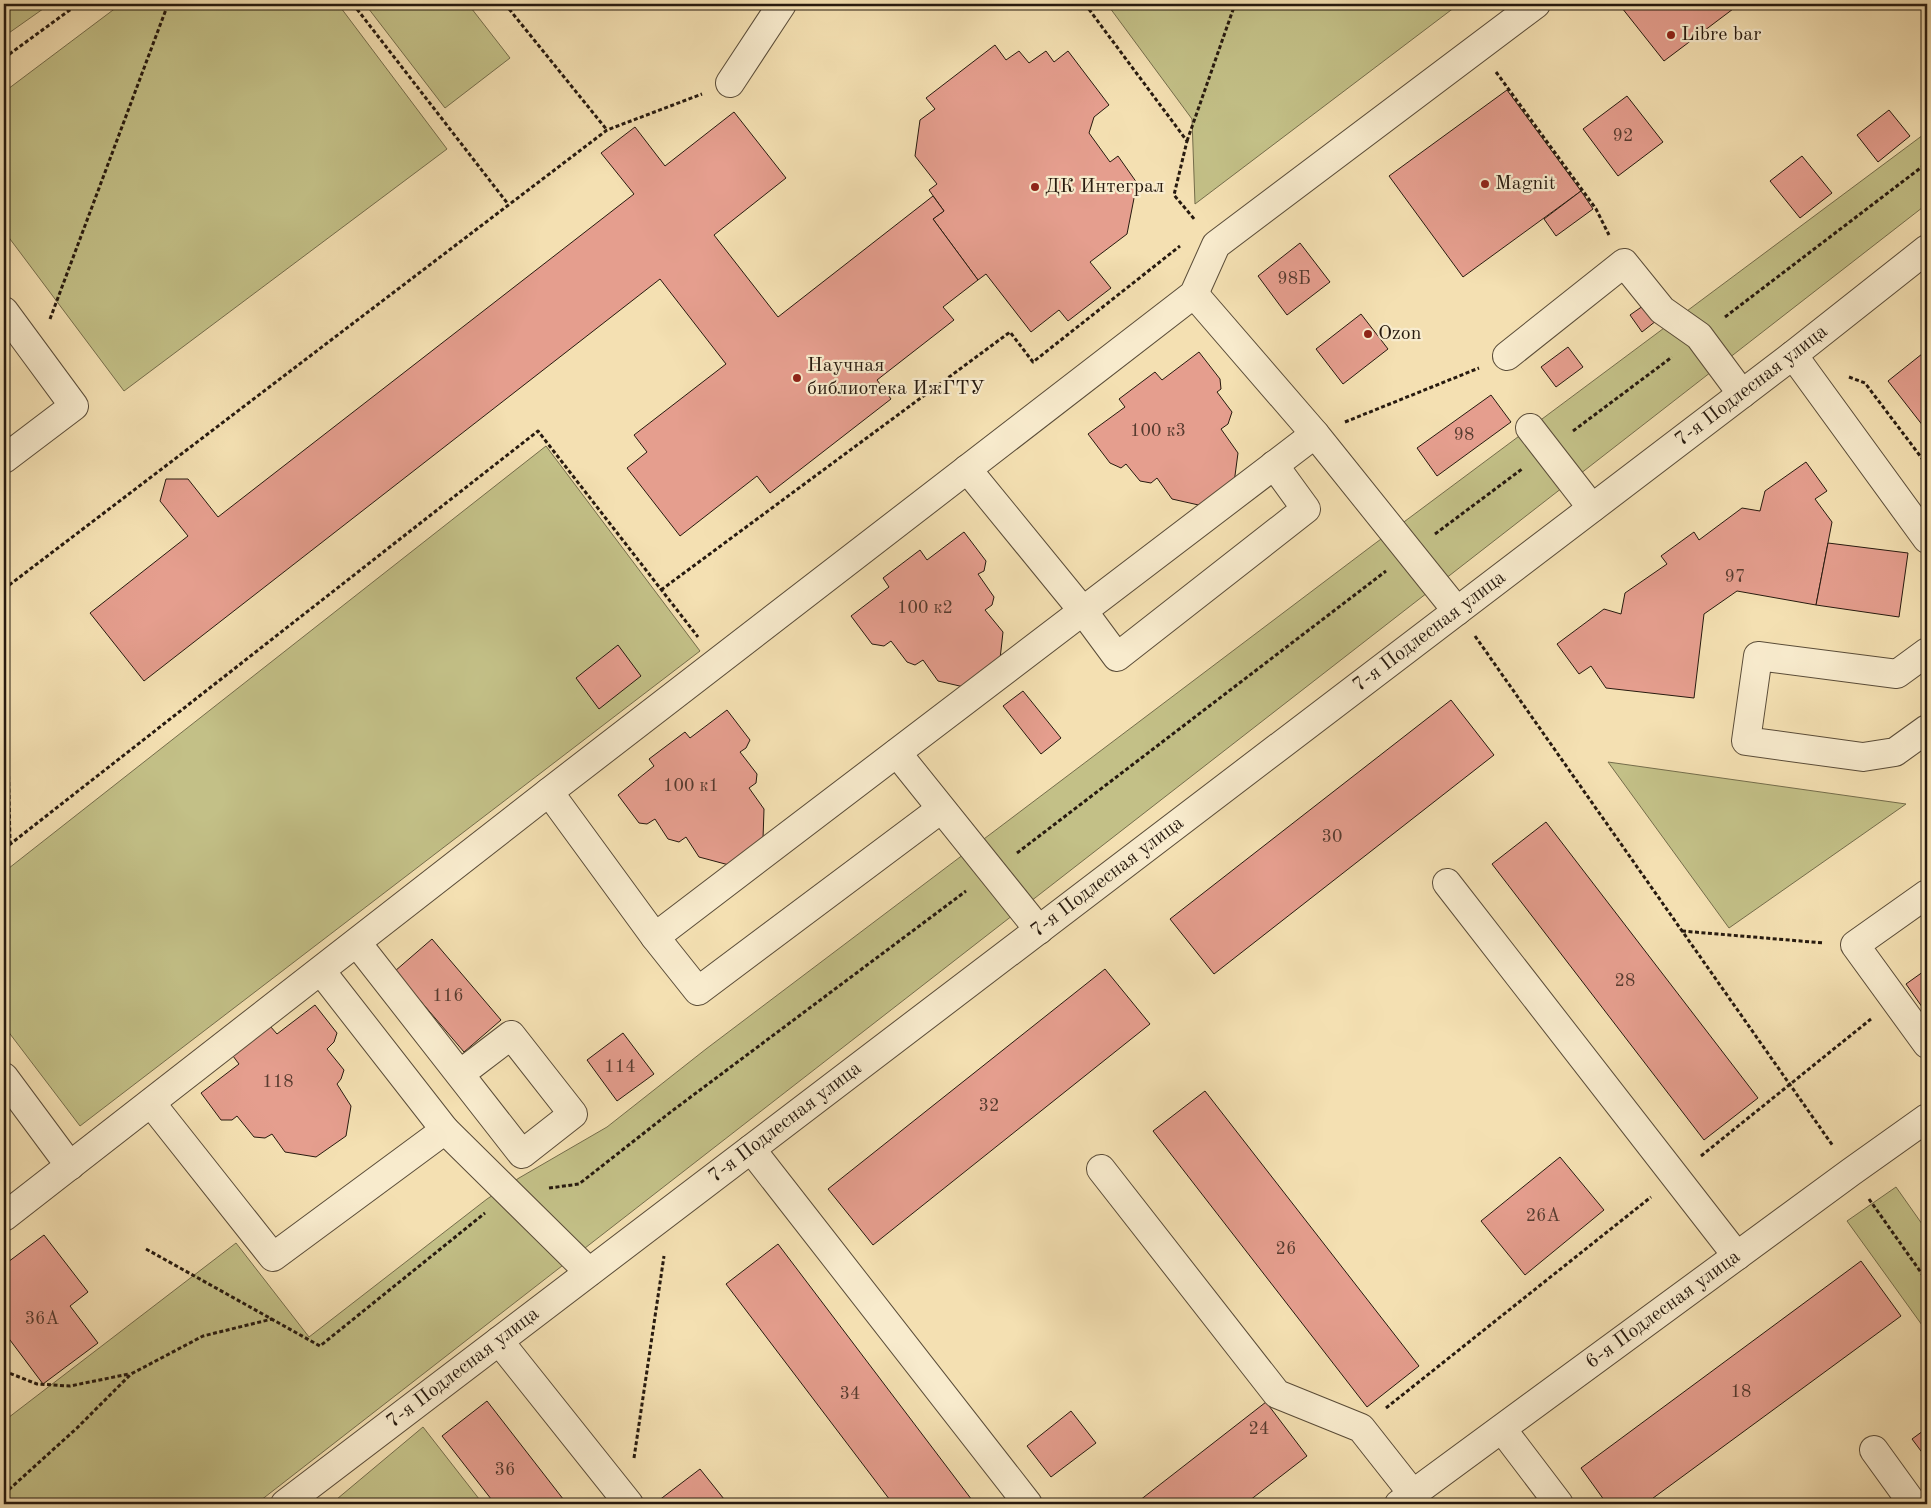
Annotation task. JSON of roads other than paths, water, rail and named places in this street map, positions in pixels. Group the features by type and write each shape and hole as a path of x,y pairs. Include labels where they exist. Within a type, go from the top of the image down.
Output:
{"street":[{"path":"730,83 782,4"},
{"path":"4,1217 549,792 1194,294 1209,236 1477,48 1536,4"},
{"name":"7-я Подлесная улица","path":"286,1504 1794,355 1927,249"},
{"path":"1507,356 1624,263 1662,310 1700,336 1742,394"},
{"path":"1194,294 1315,434 1457,611"},
{"path":"4,311 74,406 4,459"},
{"path":"1794,355 1927,539"},
{"path":"1530,428 1592,508"},
{"path":"656,937 1315,434"},
{"path":"967,469 1083,611 1117,657 1306,509 1274,465"},
{"path":"1927,652 1897,674 1758,656 1746,741 1863,758 1895,752 1927,729"},
{"path":"897,753 1039,930"},
{"path":"549,792 698,991 941,809"},
{"path":"1447,883 1737,1256"},
{"path":"1927,894 1854,945 1927,1044"},
{"path":"357,942 460,1074"},
{"path":"321,971 445,1130 590,1272"},
{"path":"4,1077 70,1166"},
{"path":"151,1103 273,1257 445,1130"},
{"name":"6-я Подлесная улица","path":"1406,1499 1927,1118"},
{"path":"751,1150 1028,1504"},
{"path":"1101,1169 1277,1394 1361,1428 1406,1499"},
{"path":"499,1341 628,1504"},
{"path":"1502,1429 1559,1504"},
{"path":"1874,1450 1913,1504"}],"place":[{"name":"Libre bar","path":"1671,35"},
{"name":"Magnit","path":"1485,184"},
{"name":"ДК Интеграл","path":"1035,187"},
{"name":"Ozon","path":"1368,334"},
{"name":"Научная библиотека ИжГТУ","path":"797,378"}]}
